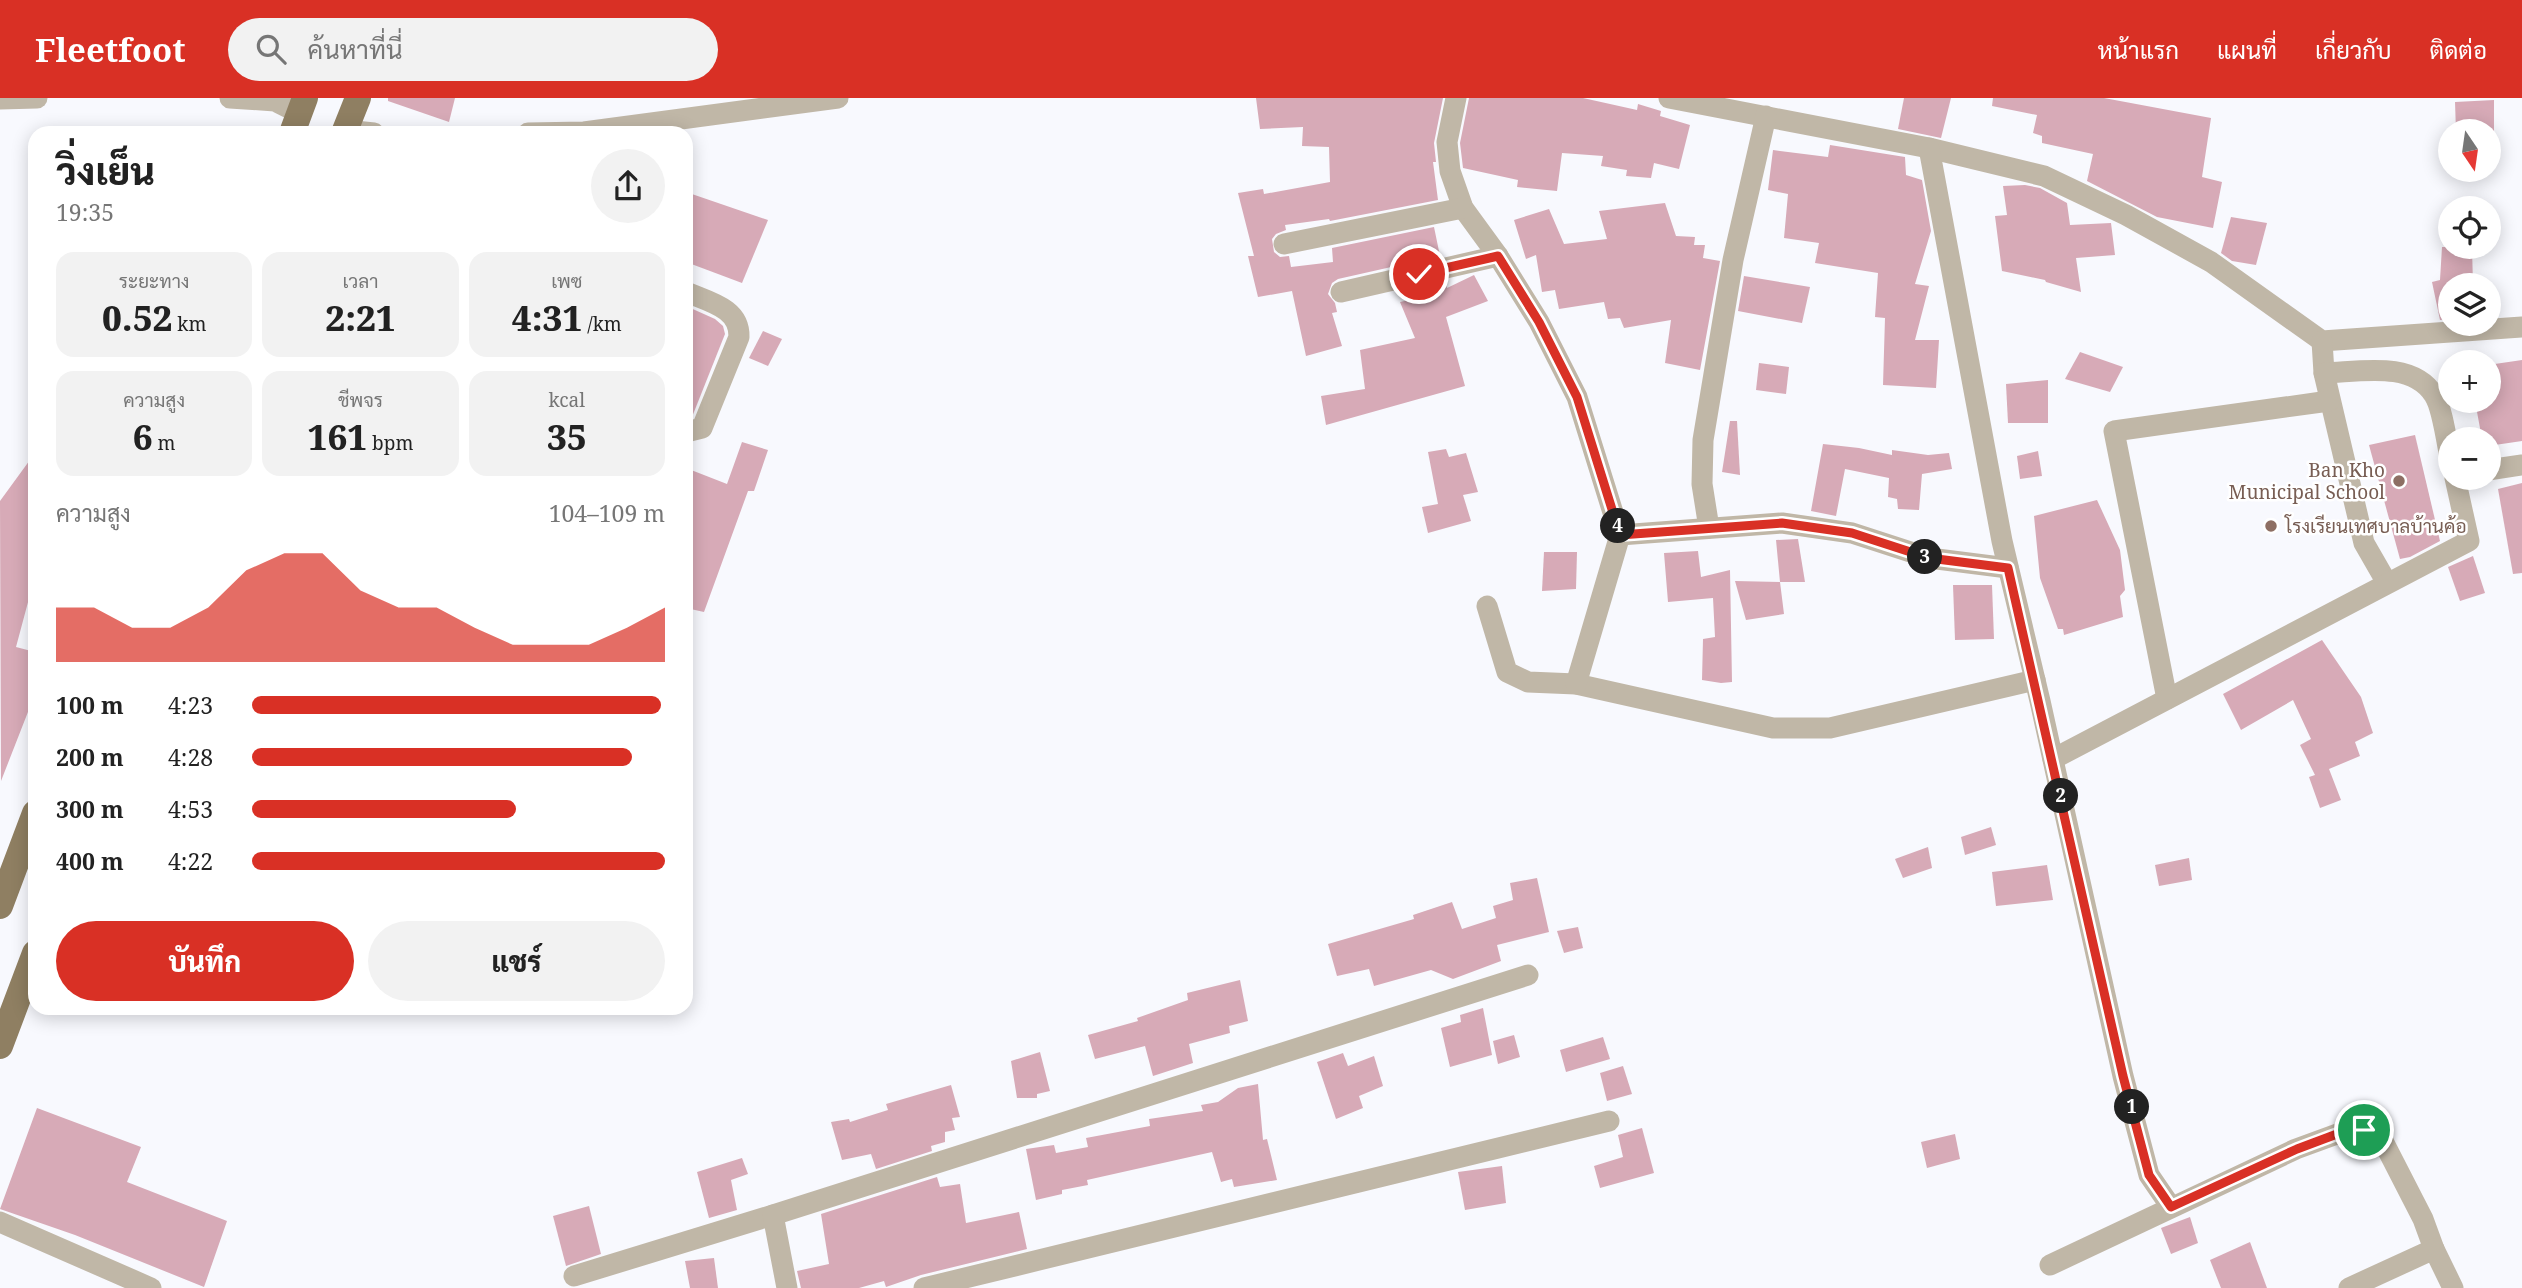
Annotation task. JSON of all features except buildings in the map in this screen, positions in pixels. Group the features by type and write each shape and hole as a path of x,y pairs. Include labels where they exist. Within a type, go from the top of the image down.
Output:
{"main road":[{"path":"347,126 358,98"},
{"path":"0,906 28,832"},
{"path":"0,1046 28,972"}],"street":[{"path":"0,99 37,98"},
{"path":"230,98 275,101 298,115"},
{"path":"629,126 838,98"},
{"path":"1456,98 1447,142 1450,171 1463,208 1498,256 1539,322 1577,397 1620,535 1576,684"},
{"path":"1669,98 1928,148 2044,176 2083,193 2211,262 2322,341 2522,327"},
{"path":"1709,528 1702,484 1703,440 1733,260 1766,116"},
{"path":"1928,148 2008,568 2123,1076 2149,1175 2171,1207"},
{"path":"1284,244 1463,208"},
{"path":"1341,292 1498,256"},
{"path":"693,295 729,311 736,317 740,327 739,337 702,428 693,430"},
{"path":"2322,341 2323,373 2364,543 2387,583"},
{"path":"2323,373 2389,370 2420,379 2436,397 2443,427"},
{"path":"2167,699 2113,431 2329,401"},
{"path":"2501,468 2522,465"},
{"path":"2053,759 2469,541 2458,490"},
{"path":"1620,535 1782,523 1852,533 1929,558 2008,568"},
{"path":"1487,606 1507,672 1528,682 1576,684 1773,728 1830,728 2035,680"},
{"path":"574,1276 773,1216 1528,975"},
{"path":"924,1288 1608,1121"},
{"path":"2050,1265 2306,1145 2337,1134 2364,1130 2384,1143 2423,1219 2452,1288"},
{"path":"773,1216 788,1288"},
{"path":"0,1222 150,1288"},
{"path":"2349,1288 2434,1249"}],"place":[{"name":"Ban Kho Municipal School","path":"2399,481"},
{"name":"โรงเรียนเทศบาลบ้านค้อ","path":"2271,526"}],"route":[{"path":"1419,274 1498,256 1539,322 1577,397 1620,535 1782,523 1852,533 1929,558 2008,568 2123,1076 2149,1175 2171,1207 2297,1149 2337,1134 2364,1130"}]}
